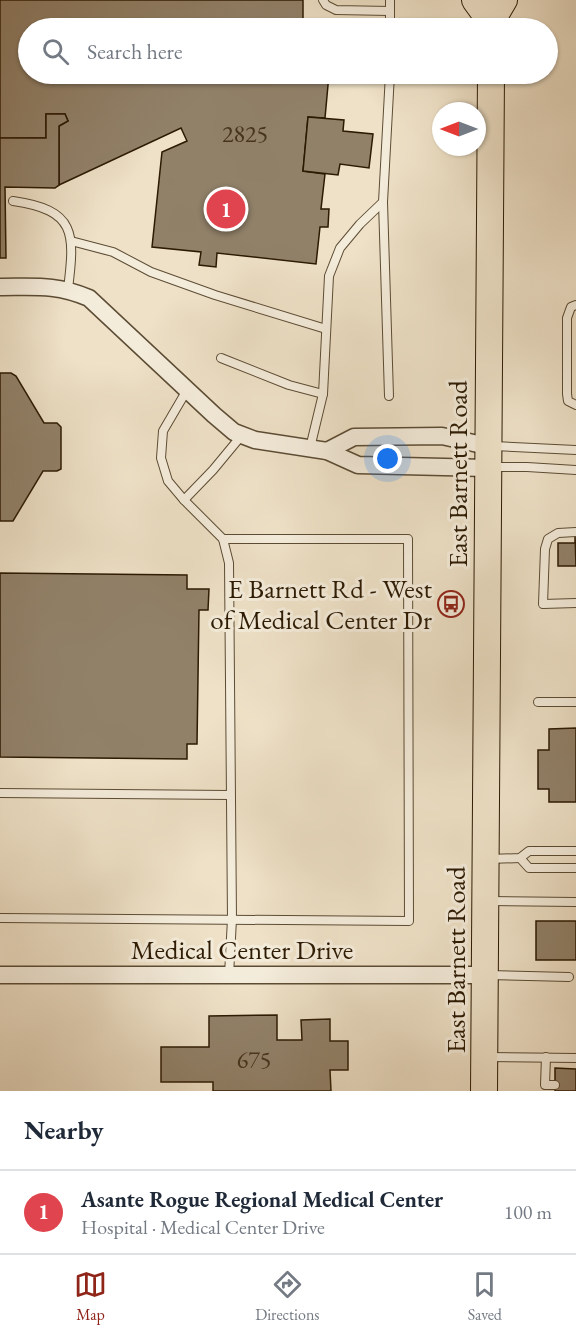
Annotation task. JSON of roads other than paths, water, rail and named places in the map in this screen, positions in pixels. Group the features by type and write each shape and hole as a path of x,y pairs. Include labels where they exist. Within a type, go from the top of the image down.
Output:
{"main road":[{"path":"475,0 487,18"},
{"path":"495,18 504,0"},
{"name":"East Barnett Road","path":"484,1091 491,84"}],"street":[{"path":"0,287 43,286 68,290 89,298 234,432 255,440 318,450 358,465 488,457"},
{"path":"318,450 354,437 442,436 488,457"},
{"name":"Medical Center Drive","path":"0,975 484,975"}],"lane":[{"path":"323,0 326,5 336,10 390,11"},
{"path":"390,0 390,18"},
{"path":"389,84 383,202 389,396"},
{"path":"13,201 37,204 55,213 66,224 72,241 68,290"},
{"path":"318,450 329,276 340,249 360,224 383,202"},
{"path":"72,241 113,252 151,272 215,295 326,329"},
{"path":"576,305 571,307 567,318 567,394 568,401 576,405"},
{"path":"221,358 289,385 323,394"},
{"path":"188,390 163,431 160,458 168,481 223,538 229,563 232,919 229,975"},
{"path":"184,500 242,435"},
{"path":"488,457 576,450"},
{"path":"488,457 527,466 576,470"},
{"path":"576,532 558,533 548,539 545,549 543,604 576,603"},
{"path":"0,918 410,921 408,538 223,538"},
{"path":"538,702 576,702"},
{"path":"0,793 230,795"},
{"path":"485,859 520,858 529,851 576,851"},
{"path":"520,858 529,868 576,868"},
{"path":"485,901 576,902"},
{"path":"484,975 569,977"},
{"path":"484,1057 576,1058"},
{"path":"546,1057 545,1085 555,1085"}],"place":[{"name":"Asante Rogue Regional Medical Center","path":"226,209"},
{"name":"E Barnett Rd - West of Medical Center Dr","path":"451,604"}]}
